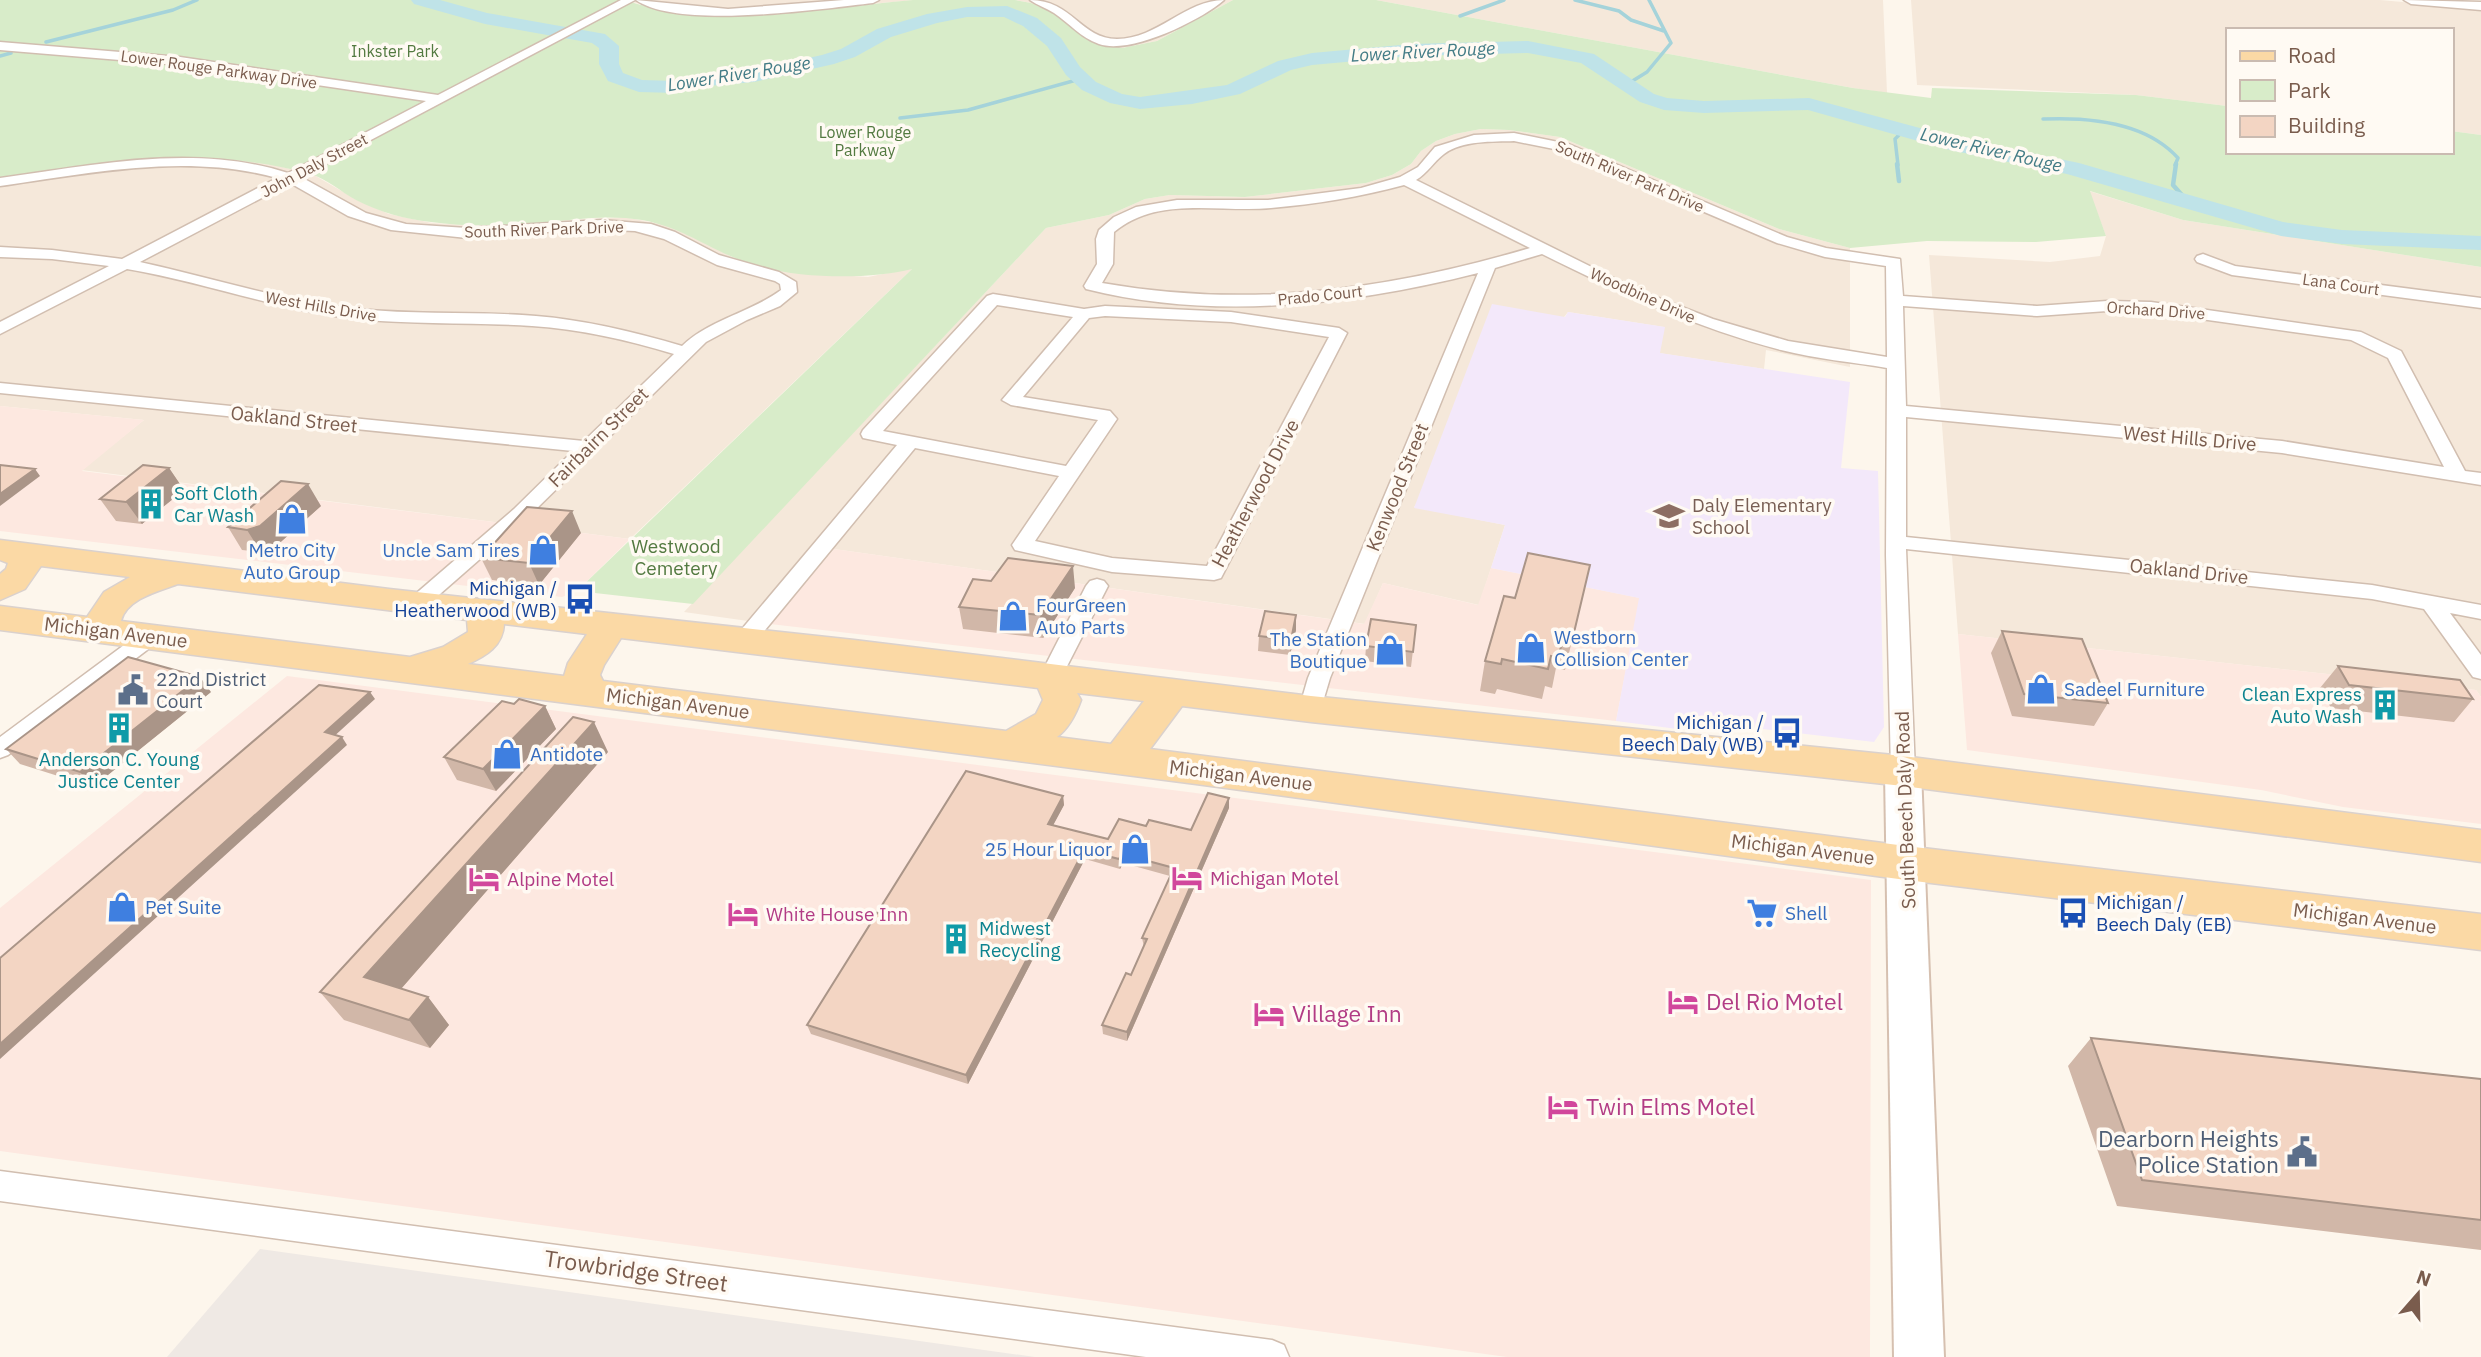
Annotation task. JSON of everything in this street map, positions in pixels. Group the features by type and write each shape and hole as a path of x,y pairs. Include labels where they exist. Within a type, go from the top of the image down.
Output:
{"main road":[{"path":"8,551 416,603 1051,676 1311,709 1903,771 2481,846"},
{"path":"0,589 12,583 24,569 25,560 8,551"},
{"path":"104,631 102,621 115,602 141,586 176,573"},
{"path":"413,670 481,642 488,630 487,620 479,610"},
{"name":"Michigan Avenue","path":"0,618 1121,759 1906,863 2481,932"},
{"path":"590,692 582,676 586,663 612,625"},
{"path":"1010,745 1046,728 1054,719 1062,700 1051,676"},
{"path":"1121,759 1172,692"},
{"name":"South Beech Daly Road","path":"1903,771 1919,1357"}],"street":[{"name":"John Daly Street","path":"0,330 629,0"},
{"path":"642,0 687,9 738,11 873,0"},
{"path":"1036,0 1058,9 1095,38 1118,43 1144,39 1218,0"},
{"path":"2411,0 2481,6"},
{"name":"Lower Rouge Parkway Drive","path":"0,46 180,61 438,99"},
{"name":"South River Park Drive","path":"1092,286 1105,264 1104,239 1107,230 1119,220 1141,210 1177,204 1242,206 1293,202 1362,191 1405,180 1423,170 1440,150 1457,142 1495,136 1531,138 1563,147 1782,240 1825,252 1894,262"},
{"name":"South River Park Drive","path":"0,182 94,169 161,164 238,167 290,178 316,189 356,214 413,229 490,233 591,224 652,229 668,234 722,262 782,278 788,282 789,289"},
{"name":"Woodbine Drive","path":"1405,180 1632,293 1707,323 1786,346 1896,364"},
{"name":"Prado Court","path":"1092,286 1187,299 1276,299 1386,287 1488,267 1544,248"},
{"name":"West Hills Drive","path":"0,252 61,255 124,264 329,310 389,317 498,319 561,324 621,335 685,352"},
{"name":"Lana Court","path":"2203,259 2232,270 2481,303"},
{"name":"South Beech Daly Road","path":"1894,262 1896,542 1903,771"},
{"name":"Kenwood Street","path":"1311,709 1319,678 1488,267"},
{"name":"Fairbairn Street","path":"416,603 521,513 700,338 722,325 774,303 783,298 789,289"},
{"name":"Heatherwood Drive","path":"910,442 870,434 993,299 1084,314 1105,312 1231,317 1339,333 1214,573 1112,565 1022,545 1108,419 1104,415 1011,400 1084,314"},
{"name":"Orchard Drive","path":"1895,300 2037,311 2108,306 2174,309 2355,336 2395,355 2458,475"},
{"name":"Oakland Street","path":"0,388 588,447"},
{"name":"West Hills Drive","path":"1897,411 2282,447 2481,479"},
{"path":"744,641 910,442 1072,473"},
{"name":"Oakland Drive","path":"1896,542 2294,582 2430,601 2481,612"},
{"path":"1051,676 1097,586"},
{"path":"2430,601 2481,671"},
{"path":"0,749 151,636"},
{"name":"Trowbridge Street","path":"0,1186 1272,1357"}],"shaded area":[{"path":"624,0 915,0 736,16 656,8"},
{"path":"1015,0 1233,0 1157,41 1122,48 1083,37 1054,13 1031,3"},
{"path":"1376,0 1883,0 1887,93 1853,88"},
{"path":"1911,0 2380,0 2481,9 2481,135 2453,131 2453,28 2226,28 2226,106 2136,95 1917,85"},
{"path":"1481,129 1560,137 1779,229 1850,248 1850,367 1766,350 1764,369 1659,353 1664,327 1568,312 1414,507 1505,525 1479,605 1383,583 1365,624 834,549 770,624 684,612 1046,228 1109,215 1145,199 1170,195 1245,197 1366,183 1392,175 1411,164 1421,151 1436,141"},
{"path":"137,159 233,159 267,163 314,175 357,200 389,214 432,223 481,226 624,217 665,225 690,234 736,259 791,272 868,277 913,268 630,539 81,470 144,420 0,406 0,177"},
{"path":"2089,191 2183,220 2481,267 2481,697 2476,690 1958,634 1929,255 2050,262 2100,256 2106,236"},
{"name":"Daly Elementary School","path":"1492,304 1565,317 1568,312 1665,327 1660,353 1850,382 1841,468 1878,471 1884,727 1874,742 1737,726 1685,730 1616,721 1639,598 1491,568 1505,525 1414,508"},
{"path":"0,406 144,420 82,471 630,539 577,591 562,597 0,531"},
{"path":"834,549 1364,624 1383,583 1478,605 1491,568 1640,598 1616,721 770,624"},
{"path":"1958,634 2476,690 2481,697 2481,824 2343,807 2261,790 1967,750"},
{"path":"287,676 1871,880 1870,1357 1507,1357 0,1151 0,908"},
{"path":"260,1249 1035,1357 167,1357"}],"green space":[{"name":"Lower Rouge Parkway","path":"0,0 624,0 659,9 731,16 804,12 913,0 1015,0 1031,3 1054,13 1083,37 1122,48 1157,41 1233,0 1376,0 1853,88 1931,98 1932,88 2136,95 2226,106 2226,154 2453,154 2453,131 2481,135 2481,267 2183,220 2090,191 2106,236 2036,242 1927,241 1850,248 1779,229 1560,137 1481,129 1436,141 1421,151 1411,164 1392,175 1366,183 1245,197 1170,195 1145,199 1109,215 1046,228 693,604 577,591 912,269 847,276 776,270 735,258 668,227 629,218 590,218 484,226 421,221 374,208 310,174 233,160 155,159 0,177"}],"building":[{"path":"0,465 35,469 0,494"},
{"path":"143,465 169,468 126,502 100,499"},
{"path":"281,481 308,484 260,526 247,530 228,527"},
{"path":"527,507 572,511 529,563 481,558"},
{"name":"Westborn Collision Center","path":"1528,553 1590,565 1572,641 1563,639 1558,658 1551,656 1548,669 1502,659 1501,664 1485,661 1504,596 1515,598"},
{"path":"1008,558 1073,566 1040,615 959,607 973,579 991,581"},
{"path":"1265,611 1296,615 1291,640 1259,636"},
{"path":"1371,619 1416,625 1413,652 1366,646"},
{"path":"2002,631 2082,639 2108,703 2024,694"},
{"name":"Anderson C. Young Justice Center","path":"128,657 200,677 80,772 6,749"},
{"path":"2338,666 2460,680 2473,699 2349,685"},
{"name":"Pet Suite","path":"319,685 370,692 325,732 342,737 0,1044 0,958"},
{"path":"519,699 545,706 483,769 444,757 502,701 514,704"},
{"path":"573,717 594,722 364,977 428,997 409,1020 320,992"},
{"name":"Midwest Recycling","path":"966,771 1063,796 1048,824 1108,839 1119,819 1146,826 1149,820 1191,830 1208,793 1229,798 1127,1032 1102,1025 1126,973 1131,975 1147,939 1142,938 1174,868 1122,854 1119,859 1084,850 966,1075 807,1025"},
{"path":"2091,1038 2481,1079 2481,1220 2142,1180"}],"waterway":[{"path":"46,42 173,10 197,0"},
{"name":"Lower River Rouge","path":"420,0 485,18 598,38 609,46 609,64 615,77 639,86 676,87 707,80 754,76 827,60 848,53 884,33 934,18 967,12 1007,11 1030,22 1054,42 1073,71 1089,86 1117,99 1140,103 1192,98 1233,90 1285,65 1312,59 1412,50 1528,47 1587,58 1647,98 1664,104 1704,107 1809,104 1950,143 2071,168 2281,229 2342,237 2481,243"},
{"path":"1460,16 1504,0"},
{"path":"1575,0 1619,11 1631,20 1664,31"},
{"path":"1626,85 1647,72 1671,43 1649,0"},
{"path":"0,56 11,53"},
{"path":"900,118 968,110 1080,79"},
{"path":"2043,119 2079,119 2133,129 2165,146 2178,158 2175,165"},
{"path":"1898,165 1895,139 1904,130"},
{"path":"1897,164 1899,181"},
{"path":"2176,164 2173,185 2187,201"}],"place":[{"name":"Soft Cloth Car Wash","path":"151,504"},
{"name":"Daly Elementary School","path":"1669,516"},
{"name":"Metro City Auto Group","path":"292,519"},
{"name":"Uncle Sam Tires","path":"543,550"},
{"name":"Michigan / Heatherwood (WB)","path":"580,599"},
{"name":"FourGreen Auto Parts","path":"1013,616"},
{"name":"Westborn Collision Center","path":"1531,648"},
{"name":"The Station Boutique","path":"1390,650"},
{"name":"Sadeel Furniture","path":"2041,689"},
{"name":"22nd District Court","path":"133,690"},
{"name":"Clean Express Auto Wash","path":"2385,705"},
{"name":"Anderson C. Young Justice Center","path":"119,728"},
{"name":"Michigan / Beech Daly (WB)","path":"1787,733"},
{"name":"Antidote","path":"507,754"},
{"name":"25 Hour Liquor","path":"1135,849"},
{"name":"Michigan Motel","path":"1187,878"},
{"name":"Alpine Motel","path":"484,879"},
{"name":"Pet Suite","path":"122,907"},
{"name":"Shell","path":"1762,913"},
{"name":"Michigan / Beech Daly (EB)","path":"2073,913"},
{"name":"White House Inn","path":"743,914"},
{"name":"Midwest Recycling","path":"956,939"},
{"name":"Del Rio Motel","path":"1683,1002"},
{"name":"Village Inn","path":"1269,1014"},
{"name":"Twin Elms Motel","path":"1563,1107"},
{"name":"Dearborn Heights Police Station","path":"2302,1152"}],"park label":[{"name":"Inkster Park","path":"395,51"},
{"name":"Westwood Cemetery","path":"676,557"}]}
